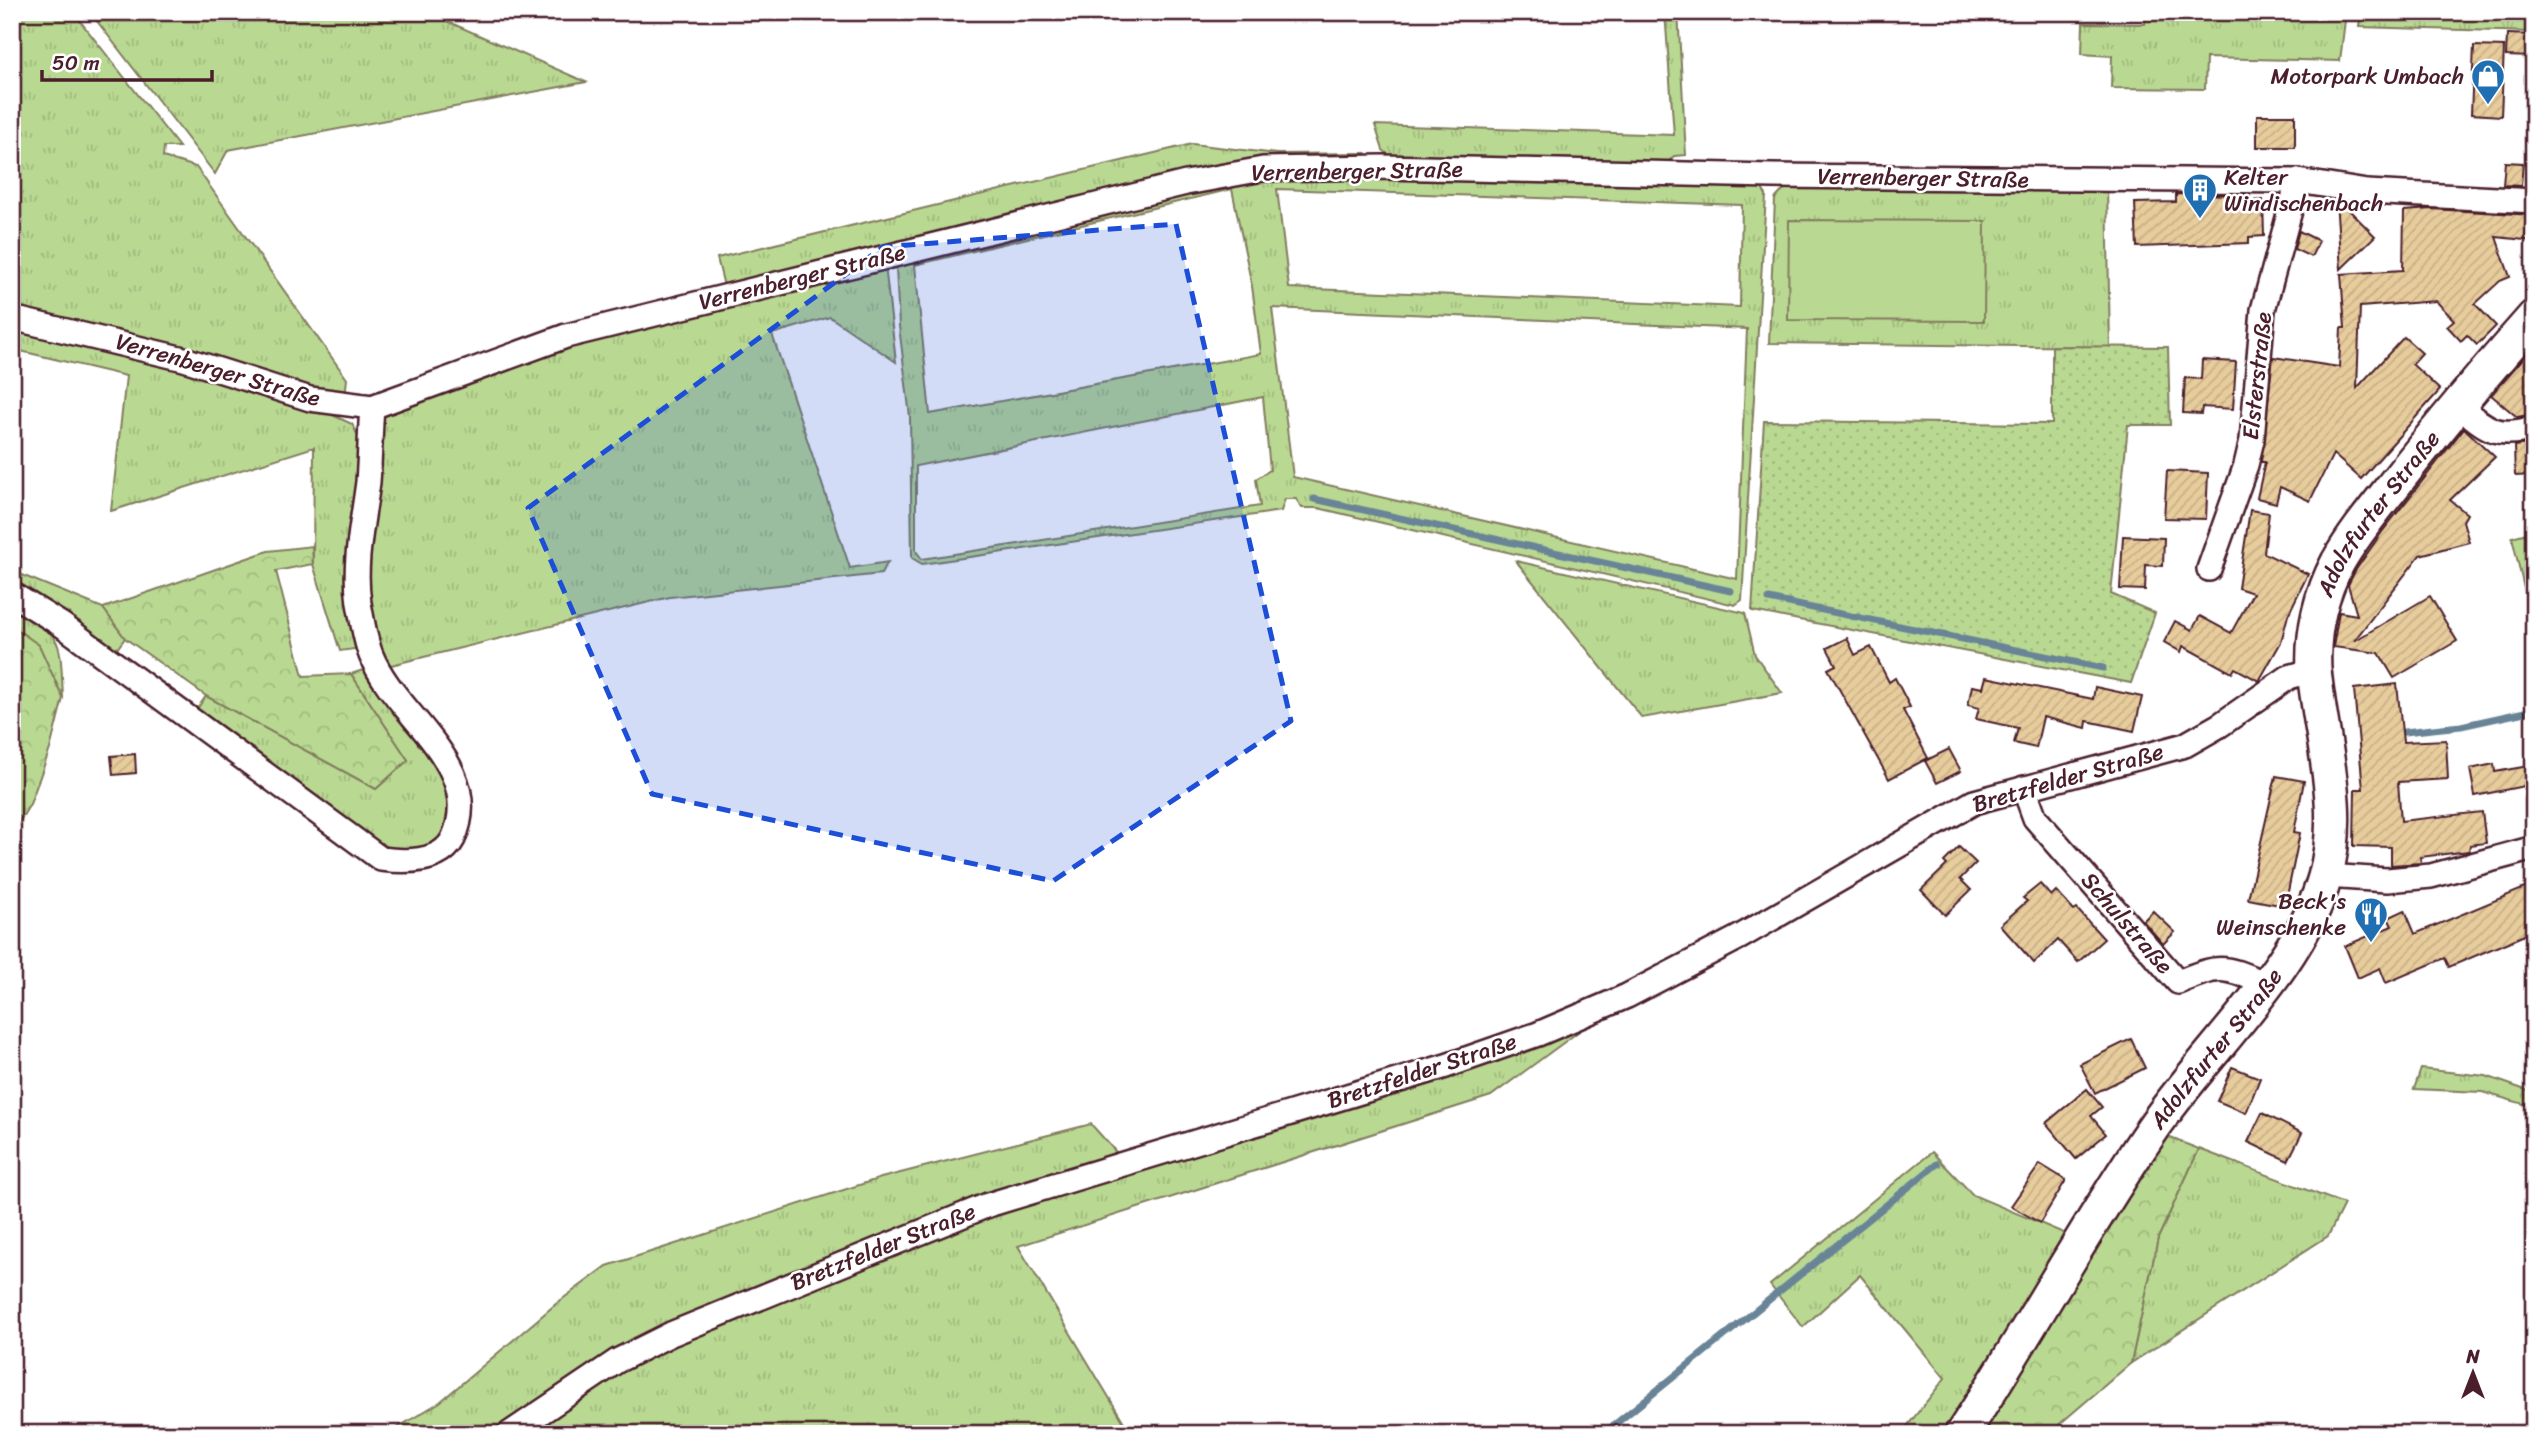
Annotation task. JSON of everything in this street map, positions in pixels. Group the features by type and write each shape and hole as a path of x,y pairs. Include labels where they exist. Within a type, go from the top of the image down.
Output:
{"main road":[{"name":"Adolzfurter Straße","path":"1962,1434 2021,1345 2149,1133 2301,935 2326,876 2331,831 2331,784 2315,670 2314,633 2320,607 2338,563 2369,516 2457,404 2534,317"}],"street":[{"name":"Verrenberger Straße","path":"12,318 184,359 310,400 372,407 566,336 1186,183 1263,169 1382,167 1759,176 2298,181 2367,192 2534,201"},
{"name":"Elsterstraße","path":"2208,569 2246,465 2252,440 2263,310 2298,181"},
{"path":"2457,404 2490,431 2515,433 2534,428"},
{"path":"12,594 62,625 381,859 404,862 423,860 450,844 459,825 461,802 455,776 441,752 401,704 371,655 359,601 359,545 368,480 372,407"},
{"name":"Bretzfelder Straße","path":"509,1434 617,1361 671,1334 988,1205 1446,1066 1538,1034 1627,996 1738,938 1973,802 2185,745 2220,725 2289,677 2315,670"},
{"name":"Schulstraße","path":"2024,788 2035,818 2178,982 2214,968 2228,968 2266,984"},
{"path":"2326,876 2387,880 2431,876 2534,848"}],"highlighted area":[{"path":"1176,224 1291,721 1053,881 652,794 528,508 883,247"}],"green space":[{"path":"12,12 73,12 179,147 164,147 163,157 196,167 347,379 345,396 314,393 12,311"},
{"path":"90,12 452,12 444,20 586,82 228,150 215,174"},
{"path":"1665,12 1678,12 1686,155 1674,156 1665,165 1394,159 1383,150 1375,125 1674,135"},
{"path":"2146,12 2346,12 2340,61 2206,58 2205,89 2111,88 2112,56 2082,54 2083,23 2145,24"},
{"path":"2361,12 2534,12 2534,32 2359,27"},
{"path":"1192,144 1277,154 1366,153 1362,159 724,286 717,258"},
{"path":"1377,175 1759,184 1766,195 1742,600 1735,605 1318,508 1302,508 1296,499 1285,499 1281,511 922,564 912,558 910,417 899,326 896,267 902,260 1190,188 1270,177","holes":["1232,189 1252,286 1261,354 930,414 915,265","1277,189 1742,205 1740,307 1289,288","1272,308 1747,329 1737,579 1293,477","1263,397 1270,470 1256,479 1260,506 922,559 916,551 916,466"]},
{"path":"1789,184 2107,186 2110,347 1769,343 1775,199"},
{"path":"1789,220 1985,221 1984,321 1788,320"},
{"path":"885,265 896,362 830,317 772,334 850,568 888,562 881,574 670,597 387,666 364,595 383,416 399,402 569,344"},
{"path":"12,325 67,336 315,407 352,424 359,438 350,542 362,648 340,651 313,564 314,447 111,511 126,376 12,349"},
{"path":"2052,346 2168,347 2170,425 2128,425 2111,594 2155,613 2131,683 1752,611 1764,421 2052,424"},
{"path":"2534,531 2534,631 2512,537"},
{"path":"312,546 313,564 276,571 303,676 351,674 408,760 376,789 206,696 125,638 103,608 268,551"},
{"path":"1516,561 1745,613 1755,655 1782,693 1642,718"},
{"path":"12,571 103,608 125,638 114,653 12,585"},
{"path":"12,602 41,624 56,641 61,662 63,698 39,646 12,626"},
{"path":"12,626 39,645 63,698 50,749 30,804 12,834"},
{"path":"369,668 390,706 441,773 450,806 447,825 437,845 403,854 381,847 195,712 206,696 376,789 408,760 351,674"},
{"path":"1627,996 1491,1096 1018,1246 1131,1434 387,1434 440,1402 557,1303 607,1266 881,1178 1091,1124 1124,1161"},
{"path":"2421,1069 2486,1076 2534,1093 2534,1110 2531,1106 2482,1092 2414,1089"},
{"path":"2160,1134 2199,1149 2158,1238 2131,1363 2048,1434 1976,1434"},
{"path":"2199,1149 2344,1204 2328,1236 2131,1363 2158,1238"},
{"path":"1932,1152 1973,1195 2073,1237 1948,1434 1901,1434 1945,1378 1860,1275 1803,1327 1770,1285"}],"building":[{"path":"2507,34 2534,35 2534,57 2506,56"},
{"path":"2474,46 2504,47 2501,116 2471,114"},
{"path":"2257,115 2295,115 2295,147 2257,147"},
{"path":"2505,162 2523,163 2521,186 2503,185"},
{"name":"Kelter Windischenbach","path":"2176,194 2250,195 2250,201 2263,200 2264,236 2249,237 2249,243 2137,247 2135,203 2176,202"},
{"path":"2336,201 2341,202 2375,236 2341,269"},
{"path":"2431,209 2534,215 2534,241 2496,237 2510,277 2500,281 2475,304 2496,326 2477,345 2467,335 2461,341 2447,326 2454,320 2436,301 2360,307 2357,388 2404,337 2422,353 2412,364 2440,390 2361,479 2333,454 2310,501 2280,487 2276,503 2257,498 2265,462 2261,462 2273,357 2339,367 2341,328 2345,328 2341,274 2403,270 2404,211"},
{"path":"2299,231 2319,241 2311,257 2294,249"},
{"path":"2534,346 2534,414 2517,417 2491,395"},
{"path":"2202,360 2236,362 2233,409 2202,407 2201,414 2183,413 2185,378 2201,379"},
{"path":"2464,428 2495,457 2450,500 2467,514 2463,521 2469,542 2420,555 2354,641 2430,596 2457,641 2394,678 2379,653 2333,647 2339,612 2357,615 2348,585 2355,571 2382,532"},
{"path":"2534,443 2534,475 2515,476 2514,446"},
{"path":"2167,471 2208,473 2206,519 2164,518"},
{"path":"2250,510 2269,513 2264,553 2308,574 2288,615 2281,642 2259,681 2235,668 2232,673 2183,646 2181,652 2164,642 2175,621 2192,630 2200,616 2231,633 2253,593 2238,588"},
{"path":"2123,536 2164,538 2163,566 2146,565 2145,590 2120,589"},
{"path":"1847,638 1855,655 1871,647 1889,682 1895,678 1910,707 1903,710 1928,758 1889,779 1828,669 1836,665 1827,648"},
{"path":"1986,677 2093,699 2095,687 2142,697 2134,731 2087,721 2086,728 2043,717 2036,748 2014,743 2018,728 1976,719 1979,708 1968,705 1972,686 1983,688"},
{"path":"2397,684 2403,742 2446,740 2448,779 2398,782 2401,821 2482,812 2486,843 2470,845 2469,851 2420,857 2421,863 2391,865 2391,847 2354,846 2355,789 2363,789 2354,689"},
{"path":"1949,749 1961,771 1937,783 1925,761"},
{"path":"135,754 136,773 113,775 111,756"},
{"path":"2494,764 2495,772 2534,765 2534,784 2475,796 2470,769"},
{"path":"2276,776 2304,781 2294,832 2300,833 2285,906 2248,899"},
{"path":"1959,847 1976,863 1960,879 1971,890 1945,915 1921,890 1947,865 1944,862"},
{"path":"2040,884 2051,896 2056,891 2074,911 2077,909 2104,939 2078,962 2058,940 2034,963 2000,925 2027,901 2023,898"},
{"path":"2527,887 2534,903 2534,931 2449,967 2445,958 2386,983 2380,968 2358,978 2345,946 2392,926 2388,918 2405,910 2415,934"},
{"path":"2153,911 2175,932 2163,944 2143,921"},
{"path":"2131,1039 2145,1068 2095,1093 2080,1064"},
{"path":"2232,1067 2260,1078 2246,1113 2217,1101"},
{"path":"2087,1089 2102,1107 2091,1116 2106,1134 2076,1159 2046,1123"},
{"path":"2262,1113 2302,1133 2288,1161 2248,1142"},
{"path":"2040,1164 2066,1180 2040,1223 2011,1206"}],"waterway":[{"path":"1314,499 1731,591"},
{"path":"1769,599 2103,668"},
{"path":"2395,733 2461,726 2534,710"},
{"path":"1603,1434 1937,1164"}],"place":[{"name":"Motorpark Umbach","path":"2488,106"},
{"name":"Kelter Windischenbach","path":"2200,220"},
{"name":"Beck's Weinschenke","path":"2371,944"}]}
